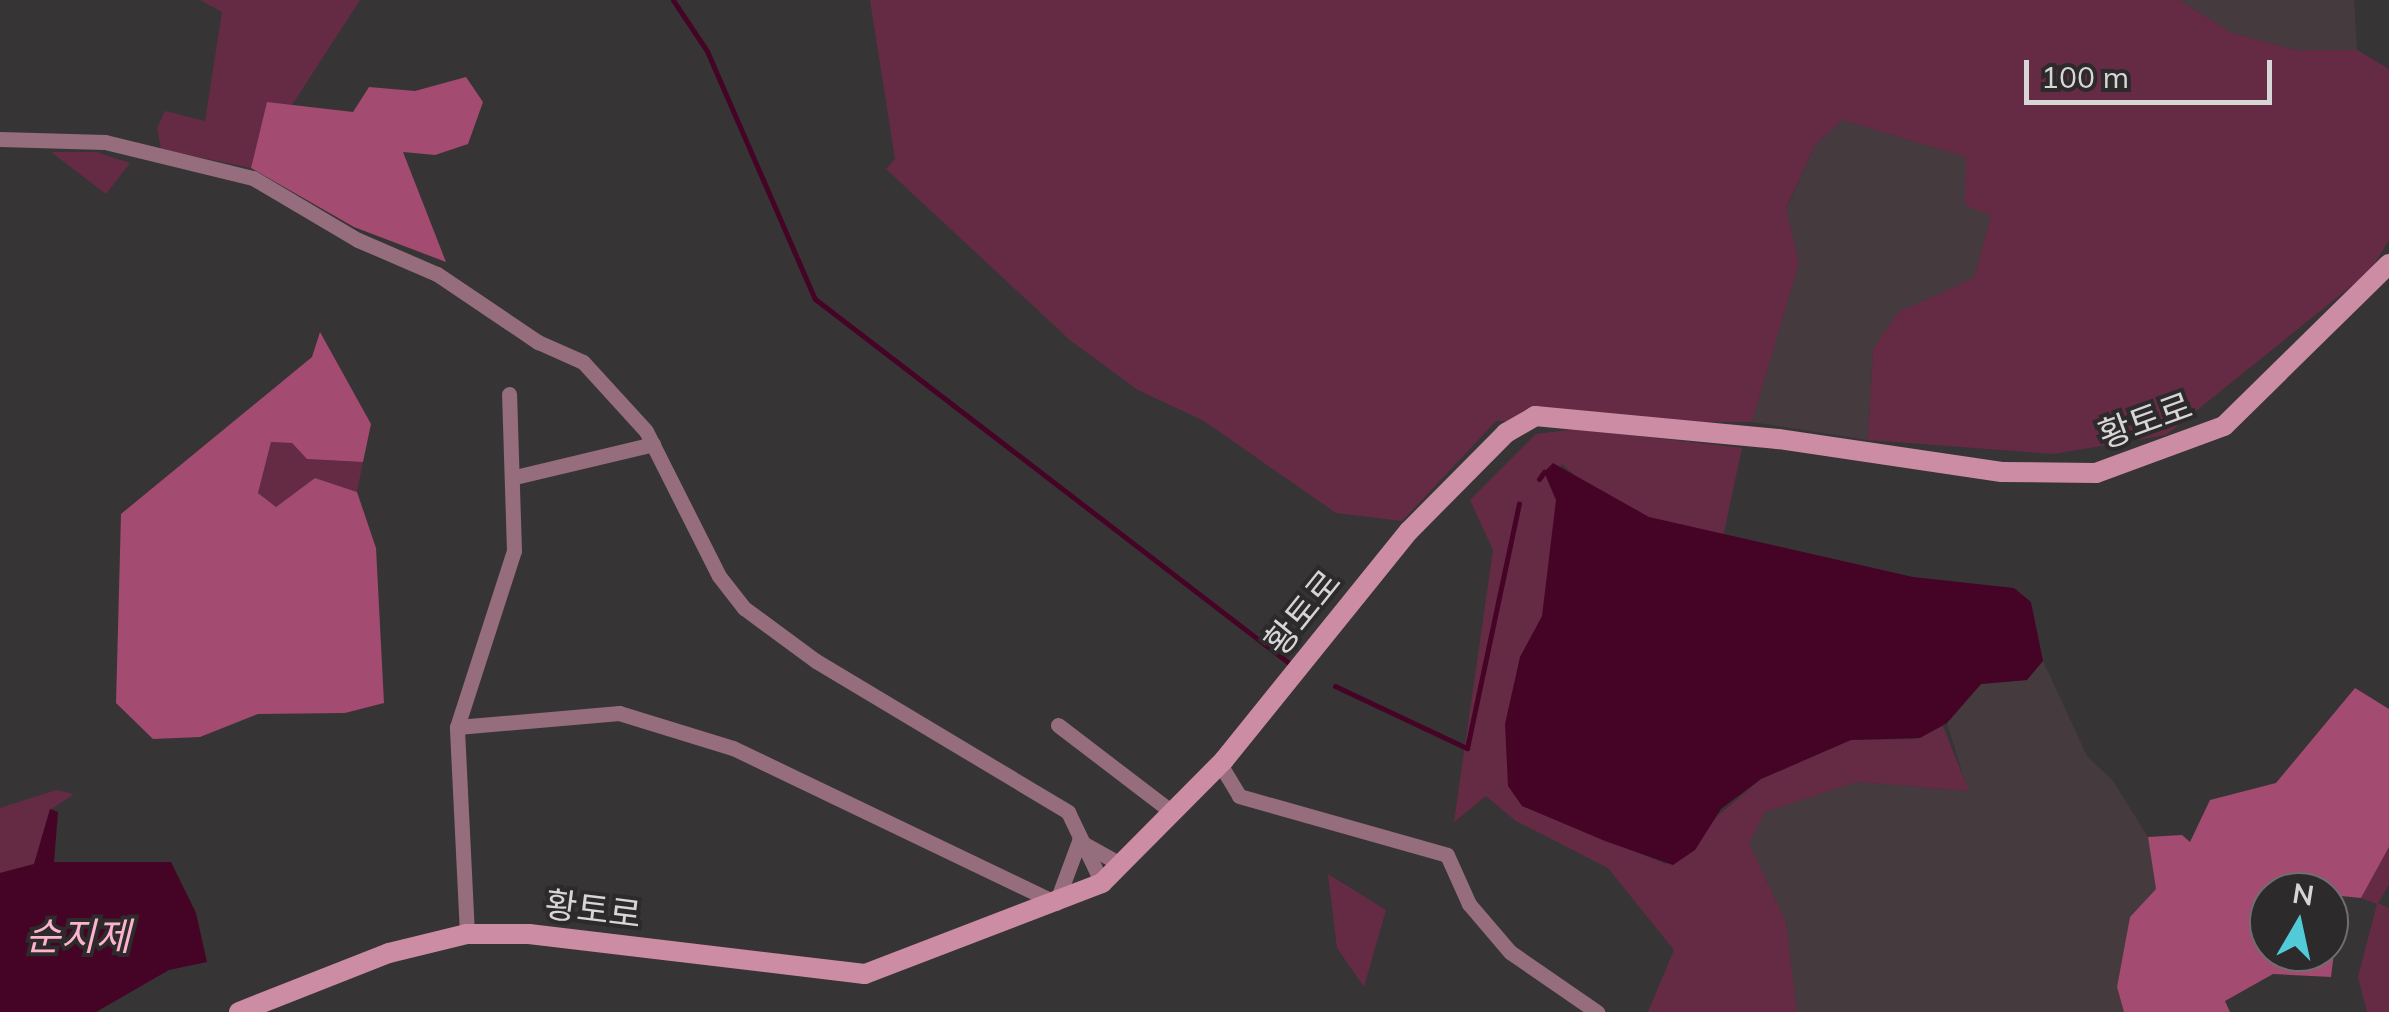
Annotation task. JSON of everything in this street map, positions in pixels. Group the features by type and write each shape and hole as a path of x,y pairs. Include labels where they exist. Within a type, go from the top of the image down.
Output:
{"main road":[{"name":"황토로","path":"238,1012 389,953 467,934 529,934 865,974 1102,882 1220,764 1409,531 1506,433 1534,416 1778,439 2002,472 2096,472 2224,426 2389,264"}],"street":[{"path":"0,139 105,142 253,178 358,240 437,274 538,342 583,362 653,444 719,576 744,608 816,660 1068,812 1079,842 1102,882"},
{"path":"467,934 458,727 514,550 515,478 509,394"},
{"path":"515,478 653,444"},
{"path":"458,727 618,714 734,748 1056,903 1079,842"},
{"path":"1058,725 1172,813"},
{"path":"1220,764 1239,796 1447,855 1469,904 1510,952 1597,1012"},
{"path":"1079,842 1122,865"}],"shaded area":[{"path":"200,0 360,0 292,105 267,103 251,168 161,149 157,128 165,111 205,121 222,12"},
{"path":"870,0 2179,0 2232,33 2295,50 2357,50 2389,69 2389,240 2370,271 2166,435 2054,454 1868,440 1873,349 1898,312 1974,278 1991,216 1965,205 1966,157 1842,120 1815,145 1786,209 1799,263 1752,422 1496,421 1402,521 1336,513 1204,421 1138,390 1071,341 886,169 895,159"},
{"path":"2179,0 2354,0 2357,50 2295,50 2232,33"},
{"path":"466,77 483,102 468,144 435,155 403,152 446,262 354,227 251,168 267,102 353,112 369,87 415,91"},
{"path":"1842,120 1966,157 1991,216 1974,278 1898,312 1873,349 1868,440 1752,422 1799,263 1786,210 1815,145"},
{"path":"51,152 96,152 130,163 106,194"},
{"path":"320,332 371,424 363,462 307,459 292,443 271,442 258,493 276,507 315,478 357,492 376,548 384,703 345,713 258,714 200,737 153,739 116,703 121,514 312,357"},
{"path":"1576,429 1742,448 1723,537 1649,517 1585,485 1561,463 1522,806 1666,864 1695,850 1714,819 1761,779 1851,740 1916,739 1943,726 1969,791 1857,782 1765,812 1749,843 1786,922 1797,1012 1648,1012 1674,950 1608,868 1516,821 1486,796 1454,822 1493,550 1470,500 1536,434"},
{"path":"271,442 292,443 307,459 363,462 357,492 315,478 276,507 258,493"},
{"path":"2043,661 2087,756 2113,781 2148,837 2156,889 2130,917 2117,987 2124,1012 1797,1012 1786,922 1749,843 1765,812 1857,782 1968,791 1947,723 1981,684 2027,680"},
{"path":"2355,688 2389,709 2389,847 2361,898 2349,897 2349,872 2249,872 2249,972 2332,972 2331,977 2273,974 2225,1001 2230,1012 2124,1012 2117,987 2130,917 2156,889 2148,837 2182,835 2190,842 2210,800 2276,783"},
{"path":"56,790 74,794 50,810 34,864 0,873 0,808"},
{"path":"2389,847 2389,885 2378,903 2389,908 2389,1012 2367,1012 2358,977 2377,904 2361,898"},
{"path":"1328,874 1386,910 1364,987 1337,948"}],"water":[{"path":"1553,463 1649,517 1913,577 2014,588 2031,602 2043,661 2027,680 1981,684 1947,723 1920,738 1851,740 1761,779 1721,809 1695,850 1673,865 1605,841 1522,806 1508,786 1505,724 1520,657 1542,616 1556,500 1544,472"},
{"name":"순지제","path":"50,809 58,812 54,862 171,862 196,913 207,962 169,970 96,1012 0,1012 0,873 34,864"}],"waterway":[{"path":"673,0 707,51 815,299 1289,663"},
{"path":"1539,479 1544,472"},
{"path":"1335,686 1467,748 1519,503"}]}
